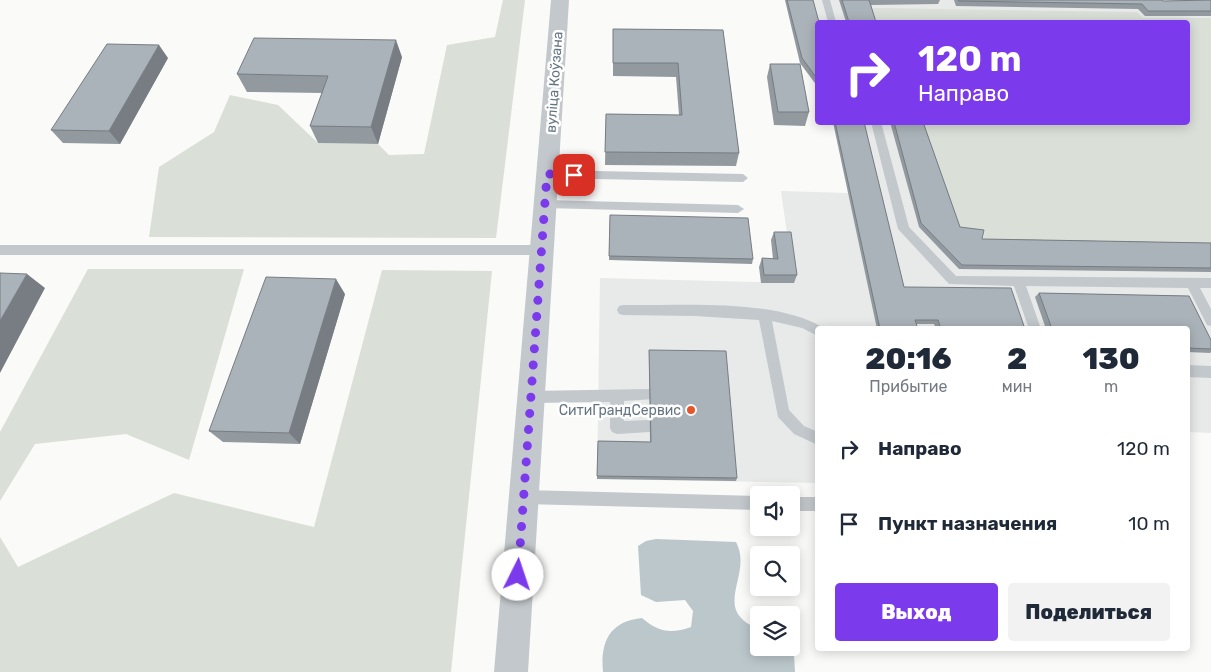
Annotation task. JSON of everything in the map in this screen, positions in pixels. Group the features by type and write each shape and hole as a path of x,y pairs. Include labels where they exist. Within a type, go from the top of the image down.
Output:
{"street":[{"name":"вуліца Коўзана","path":"511,672 560,0"}],"lane":[{"path":"826,0 831,20"},
{"path":"877,125 904,229 953,281 1211,283"},
{"path":"547,174 743,178"},
{"path":"544,204 738,209"},
{"path":"0,250 541,250"},
{"path":"1018,281 1034,326"},
{"path":"1192,283 1211,321"},
{"path":"622,310 764,314 794,319 815,329"},
{"path":"764,314 783,413 799,430 815,438"},
{"path":"1190,371 1211,372"},
{"path":"617,395 617,428 650,426"},
{"path":"530,397 649,395"},
{"path":"524,497 750,503"},
{"path":"800,504 815,504"}],"shaded area":[{"path":"503,0 525,0 496,238 149,237 159,167 214,132 230,95 278,105 318,143 378,144 389,155 424,154 447,45 495,37"},
{"path":"785,0 1211,0 1211,433 1190,432 1190,326 815,326 815,483 597,479 600,278 794,283 781,191 848,193 833,125 1190,125 1190,20 815,20 815,84 800,63"},
{"path":"871,8 1137,12 1143,18 1211,18 1211,244 983,241 985,231 959,229 924,125 1190,125 1190,20 874,20"},
{"path":"88,269 244,269 189,460 126,434 35,444 0,501 0,432"},
{"path":"382,270 492,271 451,672 0,672 0,537 18,567 174,493 314,527"},
{"path":"656,539 736,542 740,554 740,567 734,602 737,612 744,621 750,624 750,656 794,656 795,672 603,672 603,651 609,635 622,623 642,618 659,629 677,631 691,627 693,611 685,600 656,602 641,595 638,546 646,541"}],"building":[{"path":"787,0 813,0 818,20 815,20 815,76 802,58"},
{"path":"842,0 869,0 875,20 848,20"},
{"path":"958,0 1211,0 1211,11 1148,11 1142,4"},
{"path":"613,29 723,30 739,153 605,152 606,114 682,115 678,63 613,63"},
{"path":"254,38 396,40 371,127 310,126 328,76 237,74"},
{"path":"107,44 159,45 109,131 51,130"},
{"path":"770,64 800,64 809,112 778,112"},
{"path":"836,125 865,125 904,287 1011,288 1024,326 940,326 938,320 915,320 917,326 879,326"},
{"path":"895,125 924,125 960,227 984,230 982,239 1211,243 1211,268 962,265 921,223"},
{"path":"610,215 748,218 753,259 609,256"},
{"path":"774,232 791,232 797,275 764,275 762,258 778,259"},
{"path":"0,273 27,274 0,321"},
{"path":"266,277 336,279 289,433 209,431"},
{"path":"1039,293 1189,296 1211,340 1211,349 1190,348 1190,326 1051,326"},
{"path":"649,350 726,351 737,478 597,476 598,441 651,442"}],"place":[{"name":"СитиГрандСервис","path":"691,410"}],"route":[{"path":"518,575 547,174 574,175"}]}
